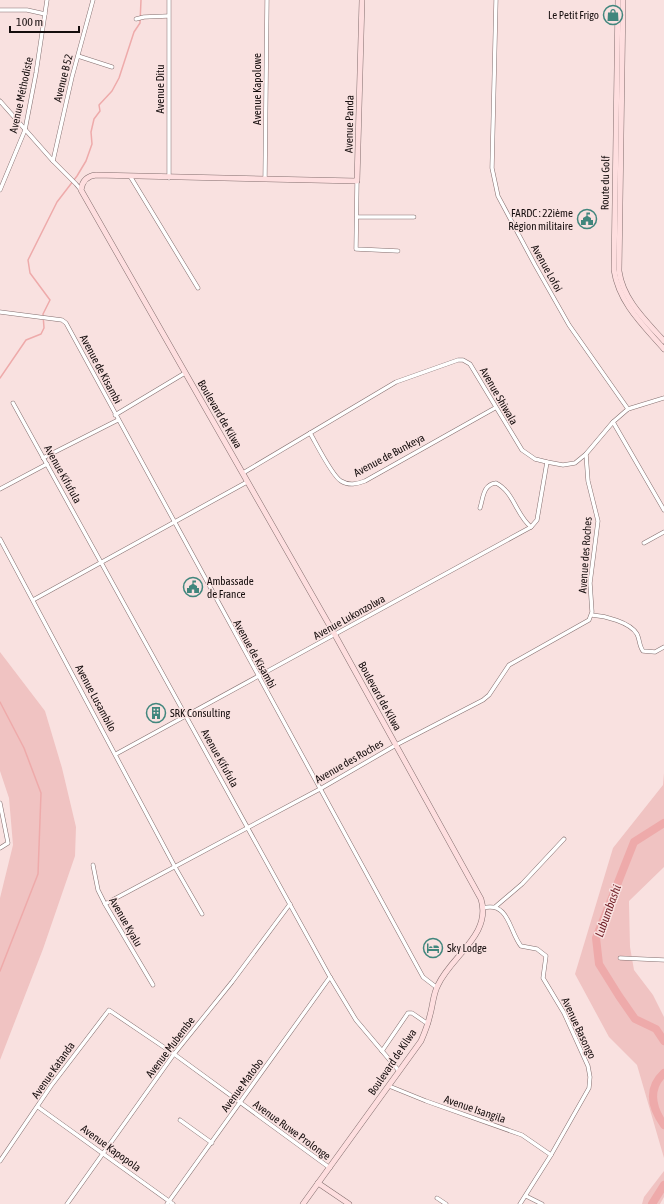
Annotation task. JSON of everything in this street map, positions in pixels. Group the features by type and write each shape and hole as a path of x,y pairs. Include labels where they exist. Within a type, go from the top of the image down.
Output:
{"street":[{"name":"Avenue Méthodiste","path":"0,190 25,130 36,73 47,0"},
{"name":"Avenue B 52","path":"53,162 93,0"},
{"name":"Avenue Ditu","path":"169,0 169,178"},
{"name":"Avenue Kapolowe","path":"265,179 267,0"},
{"name":"Avenue Panda","path":"362,0 356,249 398,251"},
{"name":"Avenue Lofoi","path":"496,0 492,168 498,196 569,326 628,409"},
{"name":"Route du Golf","path":"618,0 614,270 617,288 625,303 664,349"},
{"path":"623,0 619,271 622,284 630,300 664,341"},
{"path":"0,10 27,10 45,14"},
{"path":"136,20 144,16 168,16"},
{"path":"78,56 112,67"},
{"path":"0,101 53,162 71,178 81,190"},
{"path":"81,190 84,181 91,175 169,178 357,181"},
{"path":"130,176 198,288"},
{"name":"Boulevard de Kilwa","path":"81,190 335,635 481,899 483,908 480,929 444,974 436,987 428,1024 421,1041 303,1204"},
{"path":"357,217 414,217"},
{"name":"Avenue de Kisambi","path":"0,312 62,320 66,323 258,678 423,977 436,987"},
{"name":"Avenue Shiwala","path":"243,473 396,382 458,360 463,360 470,364 495,408 522,450 535,459 547,462 569,464 580,460 613,422 628,409 664,398"},
{"path":"115,415 185,373"},
{"name":"Avenue Kifufula","path":"13,403 330,977 354,1016 400,1071"},
{"name":"Avenue de Bunkeya","path":"310,433 335,476 343,483 354,484 365,481 495,408"},
{"path":"43,458 118,420"},
{"path":"613,422 664,510"},
{"name":"Avenue des Roches","path":"105,904 175,867 247,826 320,789 396,745 486,698 509,665 586,621 592,615 590,583 598,521 588,481 586,454"},
{"path":"480,508 485,489 489,484 496,483 508,491 524,520 531,527 537,520 547,462"},
{"path":"0,489 47,464"},
{"path":"33,600 247,482"},
{"name":"Avenue Lukonzolwa","path":"116,754 187,717 531,527"},
{"path":"644,543 664,532"},
{"name":"Avenue Lusambilo","path":"0,539 175,867 202,914"},
{"path":"592,615 598,615 631,627 638,636 643,651 655,652 664,647"},
{"path":"0,802 8,843 0,848"},
{"path":"483,908 495,907 512,894 548,858 564,839"},
{"name":"Avenue Kyalu","path":"93,865 98,890 153,985"},
{"name":"Avenue Mubembe","path":"67,1204 174,1054 232,982 290,904"},
{"name":"Avenue Basongo","path":"495,907 504,912 521,946 537,949 546,956 543,978 564,1013 588,1066 590,1078 589,1088 551,1155 520,1204"},
{"path":"620,958 664,960"},
{"name":"Avenue Matobo","path":"168,1202 212,1143 330,977"},
{"name":"Avenue Katanda","path":"0,1161 87,1037 109,1010 128,1022"},
{"path":"382,1050 409,1013 412,1013 428,1024"},
{"name":"Avenue Ruwe Prolonge","path":"128,1022 330,1168"},
{"name":"Avenue Isangila","path":"389,1086 426,1102 522,1135 551,1155"},
{"name":"Avenue Kapopola","path":"38,1107 168,1202 173,1204"},
{"path":"180,1120 212,1143"},
{"path":"318,1183 349,1204"},
{"path":"526,1196 542,1204"},
{"path":"437,1198 446,1204"}],"shaded area":[{"path":"0,652 45,711 62,768 76,827 75,856 43,949 0,1060 0,898 13,845 9,798 0,771"},
{"path":"664,773 664,867 629,901 629,904 630,947 634,970 653,995 664,1017 664,1158 637,1065 609,1037 575,974 613,848 663,785"},
{"path":"664,1171 664,1197 660,1204 642,1204 644,1197"}],"waterway":[{"path":"0,378 26,340 41,334 44,328 43,314 50,300 30,273 28,260 57,202 77,176 86,161 92,144 91,132 94,119 100,111 99,105 112,91 119,78 134,32 140,23 141,0"},
{"path":"0,702 24,748 41,793 38,874 0,971"},
{"name":"Lubumbashi","path":"664,823 634,842 596,938 599,964 619,996 635,1019 656,1029 664,1041"},
{"name":"Lubumbashi","path":"664,1073 655,1085 653,1092 654,1105 664,1125"},
{"name":"Lubumbashi","path":"652,1204 664,1185"}],"place":[{"name":"Le Petit Frigo","path":"613,15"},
{"name":"FARDC : 22ième Région militaire","path":"587,219"},
{"name":"Ambassade de France","path":"193,587"},
{"name":"SRK Consulting","path":"156,713"},
{"name":"Sky Lodge","path":"433,948"}]}
